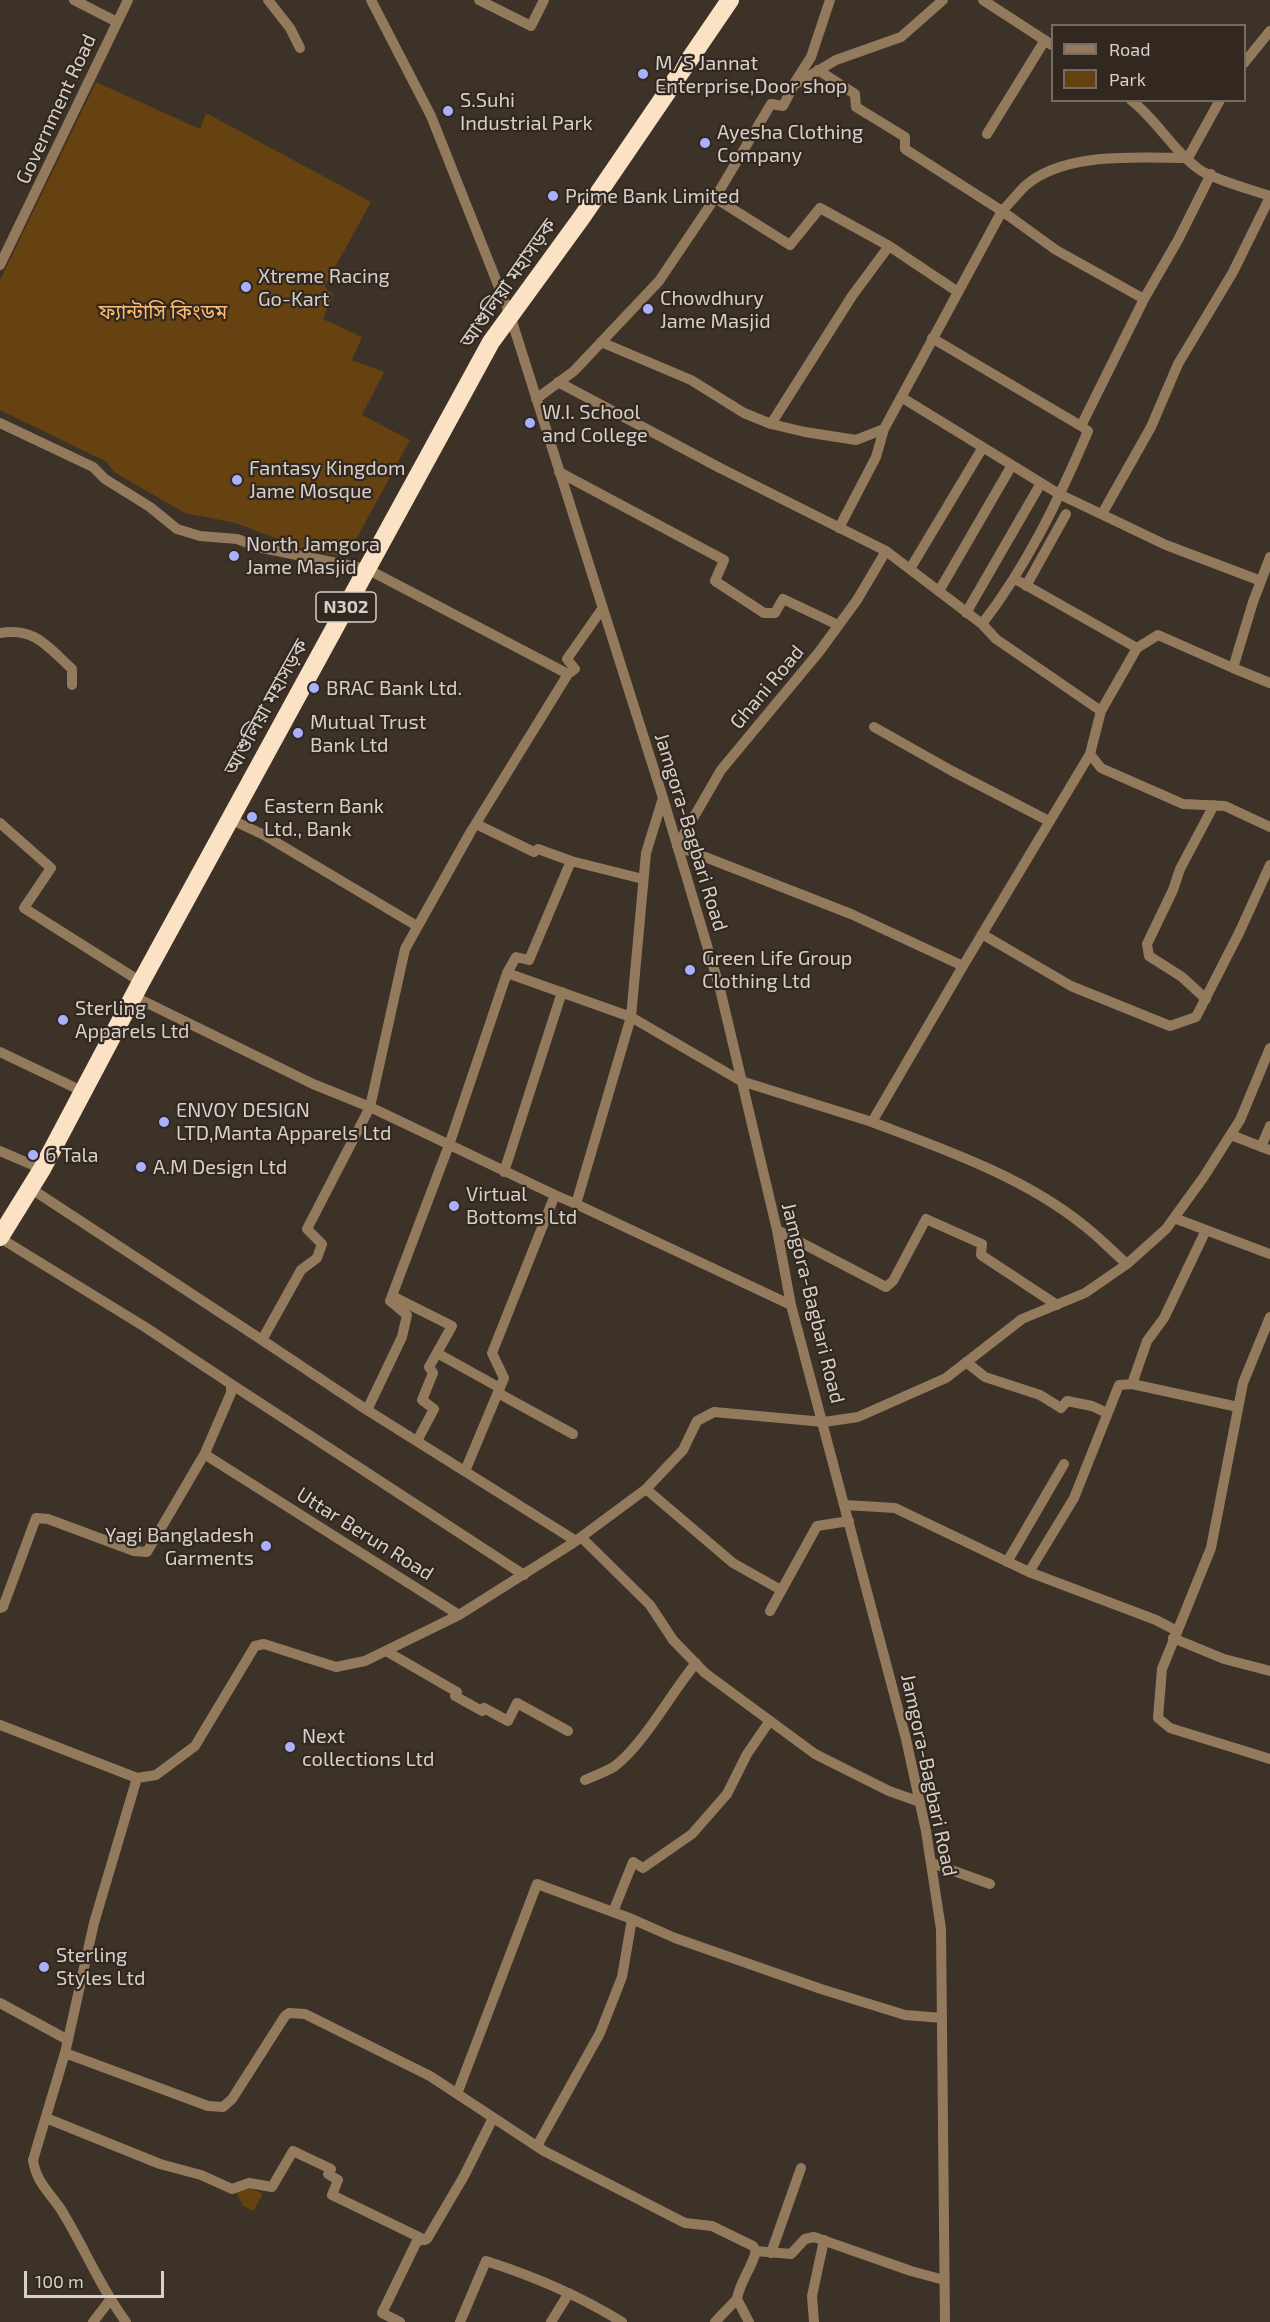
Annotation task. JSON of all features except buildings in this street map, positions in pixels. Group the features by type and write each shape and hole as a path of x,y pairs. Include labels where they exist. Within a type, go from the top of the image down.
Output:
{"highway":[{"name":"আশুলিয়া মহাসড়ক","path":"0,1238 42,1169 137,989 491,342 622,160 730,0"}],"street":[{"path":"74,0 117,22"},
{"name":"Government Road","path":"0,265 128,0"},
{"path":"268,0 290,28 300,48"},
{"name":"Jamgora-Bagbari Road","path":"370,0 431,116 510,315 663,798 720,989 777,1230 791,1305 824,1422 906,1739 932,1863 941,1929 945,2322"},
{"path":"479,0 531,26 544,0"},
{"path":"536,399 601,342 659,281 715,198 771,104 783,106 811,57 830,0"},
{"path":"794,85 836,60 901,38 943,0"},
{"path":"983,0 1049,43 987,134"},
{"path":"1246,62 1270,31"},
{"path":"818,70 855,94 856,107 905,137 905,149 1002,211 1056,250 1144,298"},
{"path":"1102,514 1151,427 1178,364 1233,272 1270,197 1200,170 1148,113 1134,102"},
{"path":"1188,158 1219,102"},
{"path":"839,528 876,457 884,429 932,338 1002,211 1026,185 1050,171 1098,159 1188,158"},
{"path":"1082,426 1144,298 1178,240 1211,174"},
{"path":"715,198 790,245 820,208 889,246 958,292"},
{"path":"771,424 852,296 889,246"},
{"path":"932,338 1088,431 1059,494 1015,579 982,624"},
{"path":"601,342 691,380 744,413 771,424 856,440 884,429"},
{"path":"558,382 886,551 982,624 996,639 1101,711"},
{"path":"901,398 1059,494 1166,545 1261,581"},
{"path":"0,423 93,467 105,479 150,507 177,529 200,536 237,539 262,548 367,569 568,674"},
{"path":"910,569 983,447"},
{"path":"939,591 1012,465"},
{"path":"559,472 724,560 715,581 764,613 775,613 783,599 838,625"},
{"path":"966,613 1041,483"},
{"path":"1026,586 1066,514"},
{"name":"Ghani Road","path":"677,846 721,770 819,652 857,600 886,551"},
{"path":"1233,668 1270,557"},
{"path":"1015,579 1137,648"},
{"path":"262,1340 301,1270 317,1258 322,1244 308,1229 370,1107 405,949 476,824 568,674 575,669 567,659 602,609"},
{"path":"0,633 18,630 44,643 72,669 72,685"},
{"path":"872,1122 1090,754 1101,711 1137,648 1158,635 1270,683"},
{"path":"874,727 952,771 1049,821"},
{"path":"1090,754 1101,768 1183,804 1225,806 1270,827"},
{"path":"576,1204 631,1017 646,853 663,798"},
{"path":"1206,999 1182,978 1149,956 1147,944 1173,890 1180,869 1214,805"},
{"path":"230,819 264,835 417,926"},
{"path":"0,823 51,868 24,908 137,989 314,1084 370,1107 791,1305"},
{"path":"476,824 534,852 538,849 571,861 643,879"},
{"path":"677,846 850,914 963,966"},
{"path":"367,1410 402,1337 407,1315 390,1301 449,1145 507,973 516,957 529,960 571,861"},
{"path":"982,934 1071,986 1170,1026 1196,1017 1270,865"},
{"path":"507,973 631,1017 741,1081 872,1122 947,1150 1030,1190 1082,1224 1127,1264"},
{"path":"504,1172 562,992"},
{"path":"0,1725 137,1778 156,1775 195,1746 255,1646 264,1644 336,1668 365,1661 459,1615 579,1539 646,1489 683,1450 697,1421 714,1412 824,1422 858,1417 946,1378 1023,1319 1085,1293 1127,1264 1166,1229 1231,1135 1253,1091 1270,1048"},
{"path":"0,1052 84,1092"},
{"path":"1231,1135 1265,1149 1270,1126"},
{"path":"0,1151 42,1169"},
{"path":"30,1188 367,1410 579,1539 650,1605 673,1640 696,1663 769,1722 815,1755 889,1791 920,1802"},
{"path":"465,1471 504,1378 492,1353 555,1195"},
{"path":"1174,1218 1270,1254"},
{"path":"777,1230 886,1287 892,1281 927,1219 982,1244 981,1255 1057,1305"},
{"path":"1132,1384 1147,1341 1164,1318 1206,1230"},
{"path":"0,1238 145,1327 524,1575"},
{"path":"392,1296 452,1326 429,1367 433,1373 422,1400 434,1409 417,1441"},
{"path":"1270,1317 1250,1360 1238,1407 1211,1548 1162,1669 1158,1712 1161,1722 1170,1728 1270,1759"},
{"path":"437,1353 573,1434"},
{"path":"966,1362 985,1377 1040,1395 1061,1408 1067,1401 1092,1406 1107,1413"},
{"path":"0,1608 3,1607 36,1518 48,1519 134,1551 147,1552 205,1453 231,1393 231,1384"},
{"path":"1029,1572 1074,1498 1119,1385 1132,1384 1238,1407"},
{"name":"Uttar Berun Road","path":"205,1453 459,1615"},
{"path":"1007,1562 1064,1464"},
{"path":"646,1489 733,1563 781,1590"},
{"path":"845,1505 895,1508 1029,1572 1156,1620 1175,1634 1224,1659 1270,1671"},
{"path":"770,1611 817,1526 849,1521"},
{"path":"387,1651 457,1692 455,1696 482,1711 484,1708 507,1721 517,1703 568,1731"},
{"path":"585,1780 614,1766 627,1753 660,1714 696,1663"},
{"path":"613,1912 633,1862 643,1868 692,1834 727,1794 747,1754 769,1722"},
{"path":"126,2322 110,2300 60,2209 35,2176 33,2160 65,2053 94,1923 137,1778"},
{"path":"932,1863 990,1884"},
{"path":"457,2094 537,1884 632,1919 675,1938 821,1989 905,2015 942,2018"},
{"path":"537,2146 600,2033 622,1977 632,1919"},
{"path":"0,2003 68,2040"},
{"path":"65,2053 208,2106 223,2107 232,2099 285,2016 289,2013 305,2013 430,2076 537,2146 685,2223 712,2226 753,2246 756,2252 737,2299 715,2322"},
{"path":"46,2118 160,2164 201,2175 232,2189 249,2183 272,2187 293,2151 331,2169 328,2174 338,2180 332,2195 425,2240"},
{"path":"425,2240 464,2176 493,2118"},
{"path":"771,2253 801,2168"},
{"path":"756,2252 791,2254 805,2239 814,2237 911,2271 944,2280"},
{"path":"396,2321 382,2313 417,2241 425,2240"},
{"path":"814,2322 812,2296 824,2240"},
{"path":"460,2322 486,2261 569,2293 609,2319 622,2322"},
{"path":"551,2322 569,2293"},
{"path":"737,2299 749,2322"},
{"path":"93,2322 110,2300"}],"green space":[{"name":"ফ্যান্টাসি কিংডম","path":"96,82 200,129 206,113 371,202 324,287 333,294 323,319 362,337 352,360 384,372 362,415 410,440 346,558 301,548 236,523 185,513 114,472 107,462 0,410 0,280"},
{"path":"251,2188 263,2194 253,2211 243,2206 236,2192"}],"place":[{"name":"M/S Jannat Enterprise,Door shop","path":"643,74"},
{"name":"S.Suhi Industrial Park","path":"448,111"},
{"name":"Ayesha Clothing Company","path":"705,143"},
{"name":"Prime Bank Limited","path":"553,196"},
{"name":"Xtreme Racing Go-Kart","path":"246,287"},
{"name":"Chowdhury Jame Masjid","path":"648,309"},
{"name":"W.I. School and College","path":"530,423"},
{"name":"Fantasy Kingdom Jame Mosque","path":"237,480"},
{"name":"North Jamgora Jame Masjid","path":"234,556"},
{"name":"BRAC Bank Ltd.","path":"314,688"},
{"name":"Mutual Trust Bank Ltd","path":"298,733"},
{"name":"Eastern Bank Ltd., Bank","path":"252,817"},
{"name":"Green Life Group Clothing Ltd","path":"690,970"},
{"name":"Sterling Apparels Ltd","path":"63,1020"},
{"name":"ENVOY DESIGN LTD,Manta Apparels Ltd","path":"164,1122"},
{"name":"6 Tala","path":"33,1155"},
{"name":"A.M Design Ltd","path":"141,1167"},
{"name":"Virtual Bottoms Ltd","path":"454,1206"},
{"name":"Yagi Bangladesh Garments","path":"266,1546"},
{"name":"Next collections Ltd","path":"290,1747"},
{"name":"Sterling Styles Ltd","path":"44,1967"}]}
